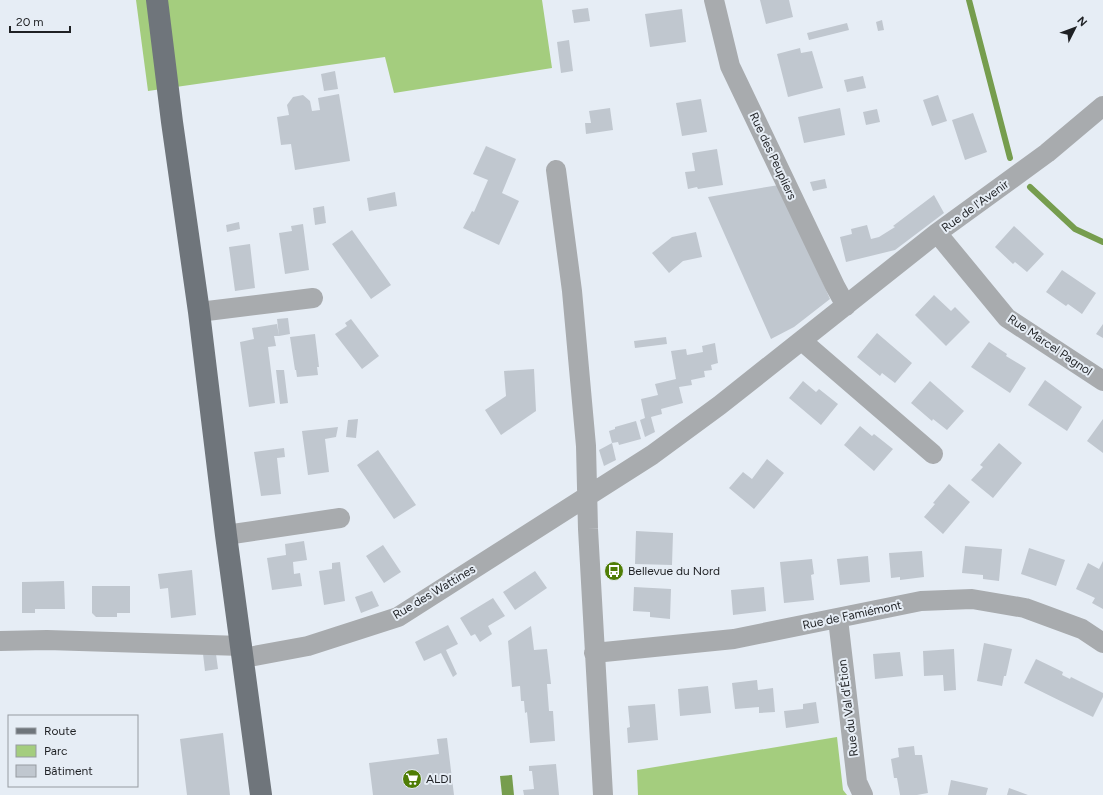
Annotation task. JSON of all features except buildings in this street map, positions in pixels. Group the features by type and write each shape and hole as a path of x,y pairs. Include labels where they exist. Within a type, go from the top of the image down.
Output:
{"main road":[{"path":"157,0 172,122 199,312 260,795"}],"street":[{"name":"Rue des Peupliers","path":"714,0 730,66 835,286 846,306"},
{"name":"Rue de l'Avenir","path":"802,341 937,233 1047,153 1103,106"},
{"path":"556,170 572,291 585,430 586,497 603,795"},
{"name":"Rue Marcel Pagnol","path":"937,233 1007,318 1103,381"},
{"path":"199,312 313,298"},
{"path":"802,341 933,454"},
{"name":"Rue des Wattines","path":"0,641 47,640 243,652 308,646 398,616 652,455 720,405 802,341"},
{"path":"226,535 340,518"},
{"name":"Rue de Famiémont","path":"594,653 734,639 921,601 972,599 1026,608 1082,629 1103,643"},
{"name":"Rue du Val d'Étion","path":"838,619 857,782 863,795"}],"green space":[{"path":"136,0 542,0 552,68 394,93 385,57 148,91"},
{"path":"837,737 843,790 847,795 638,795 637,770"}],"shaded area":[{"path":"512,775 514,795 502,795 500,776"}],"waterway":[{"path":"969,0 1010,158"},
{"path":"1030,187 1075,229 1103,242"}],"place":[{"name":"Bellevue du Nord","path":"614,571"},
{"name":"ALDI","path":"412,779"}]}
